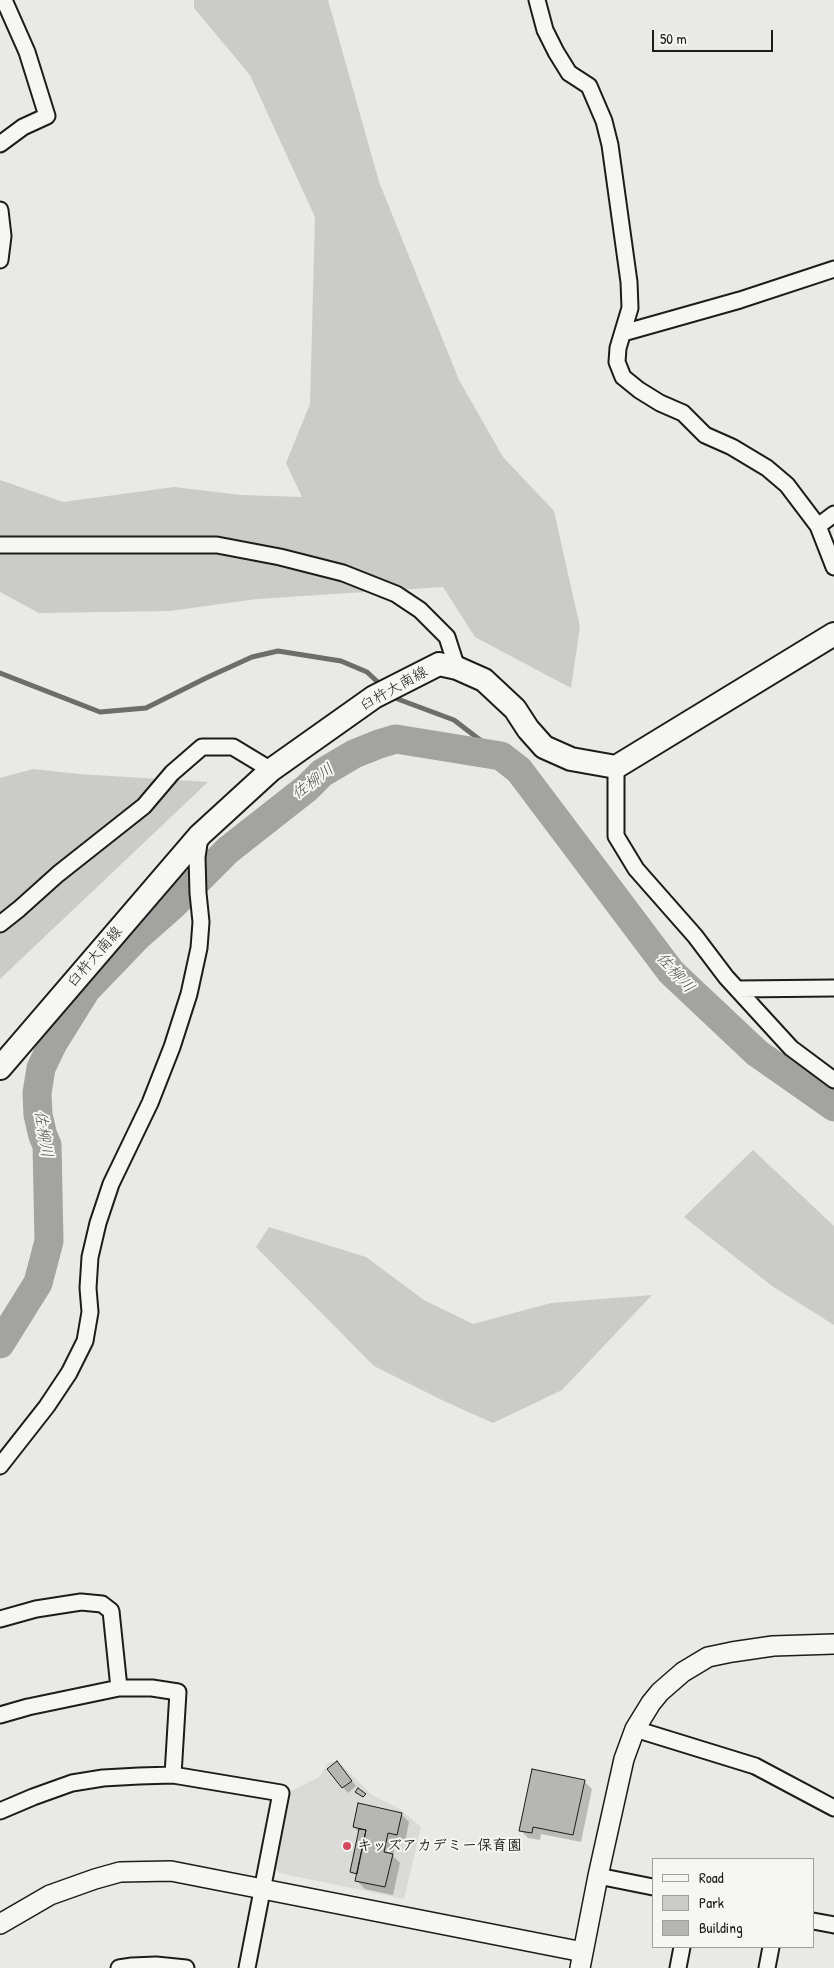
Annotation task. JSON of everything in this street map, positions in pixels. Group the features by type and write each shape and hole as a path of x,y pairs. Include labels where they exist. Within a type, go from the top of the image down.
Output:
{"main road":[{"path":"616,767 834,634"},
{"name":"臼杵大南線","path":"0,1068 200,835 271,770 374,697 440,664 458,668 484,680 514,709 544,747 571,759 616,767"}],"street":[{"path":"0,144 23,127 47,116 27,52 4,0"},
{"path":"537,0 545,30 556,52 569,72 589,86 604,121 610,145 630,282 630,308 618,348 618,362 623,377 660,403 683,413 705,435 732,447 767,468 787,485 818,526 834,567"},
{"path":"0,210 3,236 0,260"},
{"path":"623,333 740,300 834,270"},
{"path":"818,526 834,514"},
{"path":"0,545 217,545 280,557 343,573 396,594 420,610 447,638 458,668"},
{"path":"0,924 58,874 144,806 172,773 202,747 233,747 271,770"},
{"path":"616,767 616,836 636,869 791,1048 834,1080"},
{"path":"0,1466 70,1373 85,1340 90,1312 88,1288 90,1257 98,1223 111,1184 157,1087 189,994 199,948 201,922 197,857 200,835"},
{"path":"738,989 834,988"},
{"path":"0,1619 36,1608 81,1602 102,1604 111,1611 120,1688"},
{"path":"0,1924 50,1895 95,1879 120,1872 171,1870 262,1888 582,1960 598,1876 624,1759 641,1716 660,1692 683,1672 708,1658 732,1652 773,1646 834,1644"},
{"path":"0,1715 28,1707 120,1688 152,1688 178,1692 173,1775"},
{"path":"635,1729 755,1766 834,1808"},
{"path":"0,1811 72,1783 103,1778 173,1775 281,1793 247,1968"},
{"path":"598,1876 652,1887"},
{"path":"814,1921 834,1925"},
{"path":"678,1968 682,1948"},
{"path":"767,1968 772,1948"},
{"path":"119,1968 156,1965 186,1968"}],"shaded area":[{"name":"キッズアカデミー保育園","path":"338,1761 372,1795 400,1809 421,1827 404,1899 279,1873 273,1865 289,1792 319,1777 328,1763"}],"green space":[{"path":"194,0 328,0 379,182 459,380 503,457 554,511 580,627 571,688 475,637 443,587 257,599 170,611 39,613 0,592 0,480 63,502 174,487 241,495 302,497 286,463 310,404 315,217 250,75 194,8"},
{"path":"33,769 79,774 208,782 0,979 0,778"},
{"path":"753,1150 834,1226 834,1325 772,1286 684,1217"},
{"path":"269,1227 366,1257 424,1300 473,1324 551,1303 652,1295 562,1390 493,1423 374,1366 256,1247"}],"building":[{"path":"337,1761 352,1781 342,1788 327,1769"},
{"path":"532,1769 585,1780 573,1835 533,1827 532,1833 519,1831"},
{"path":"358,1788 366,1794 363,1797 355,1792"},
{"path":"358,1803 402,1813 397,1835 388,1833 384,1852 393,1854 385,1887 355,1881 366,1830 353,1827"},
{"path":"359,1829 366,1830 357,1874 350,1872"}],"waterway":[{"path":"0,673 100,712 146,708 252,657 278,651 341,661 367,672 383,687"},
{"path":"391,694 395,698 454,720 501,756"},
{"name":"佐柳川","path":"0,1344 38,1283 49,1241 47,1145 38,1115 37,1093 41,1068 53,1043 86,990 137,937 171,907 228,850 307,788 322,773 354,754 396,739 501,756 519,770 671,972 757,1053 834,1107"}],"place":[{"name":"キッズアカデミー保育園","path":"347,1846"}]}
